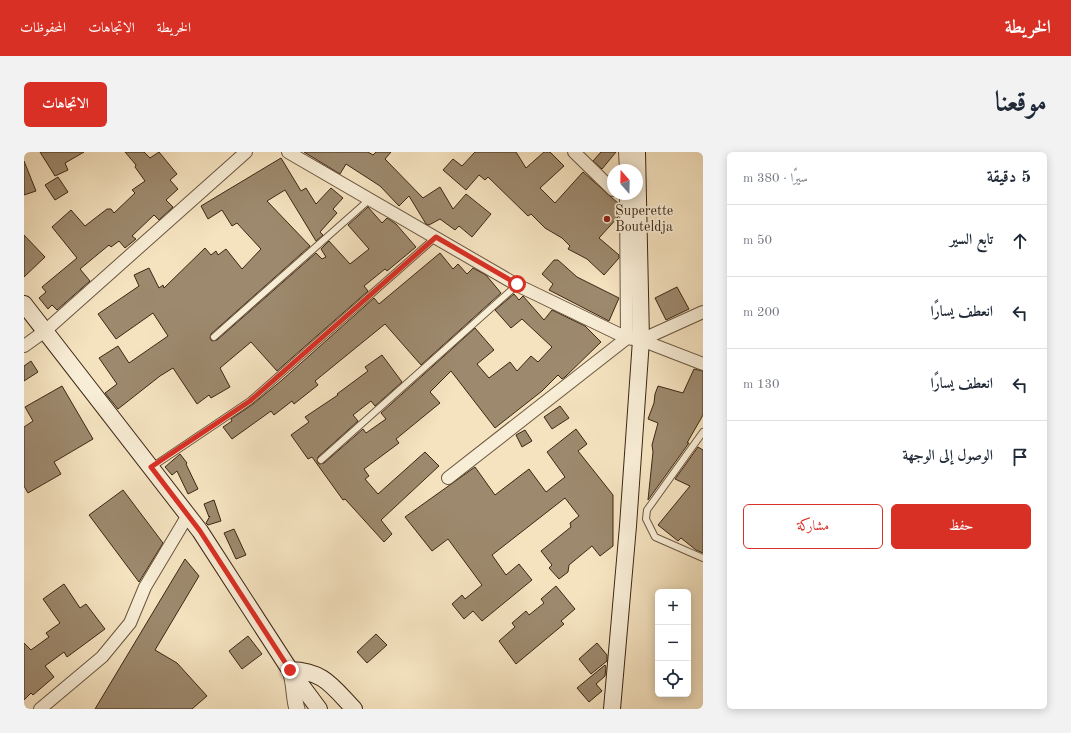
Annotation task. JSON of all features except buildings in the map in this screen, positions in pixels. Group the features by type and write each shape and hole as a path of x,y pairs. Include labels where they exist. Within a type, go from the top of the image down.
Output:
{"main road":[{"path":"612,709 628,526 634,339 631,203 637,152"},
{"path":"24,304 200,531 290,670 319,709"},
{"path":"290,670 308,671 326,680 354,709"}],"street":[{"path":"24,346 45,331 246,152"},
{"path":"288,152 517,284 634,339 703,364"},
{"path":"574,152 607,184"},
{"path":"625,152 626,164"},
{"path":"448,478 634,339 703,312"},
{"path":"40,709 102,657 130,623 145,587 188,515"},
{"path":"290,670 295,684 294,699 297,709"}],"lane":[{"path":"214,337 371,199"},
{"path":"151,467 250,401 436,237"},
{"path":"321,460 517,284"},
{"path":"703,432 647,510 646,519 655,537 703,558"}],"place":[{"name":"Superette Bouteldja","path":"607,219"}],"route":[{"path":"290,670 200,531 151,467 250,401 251,398 436,237 517,284"}]}
